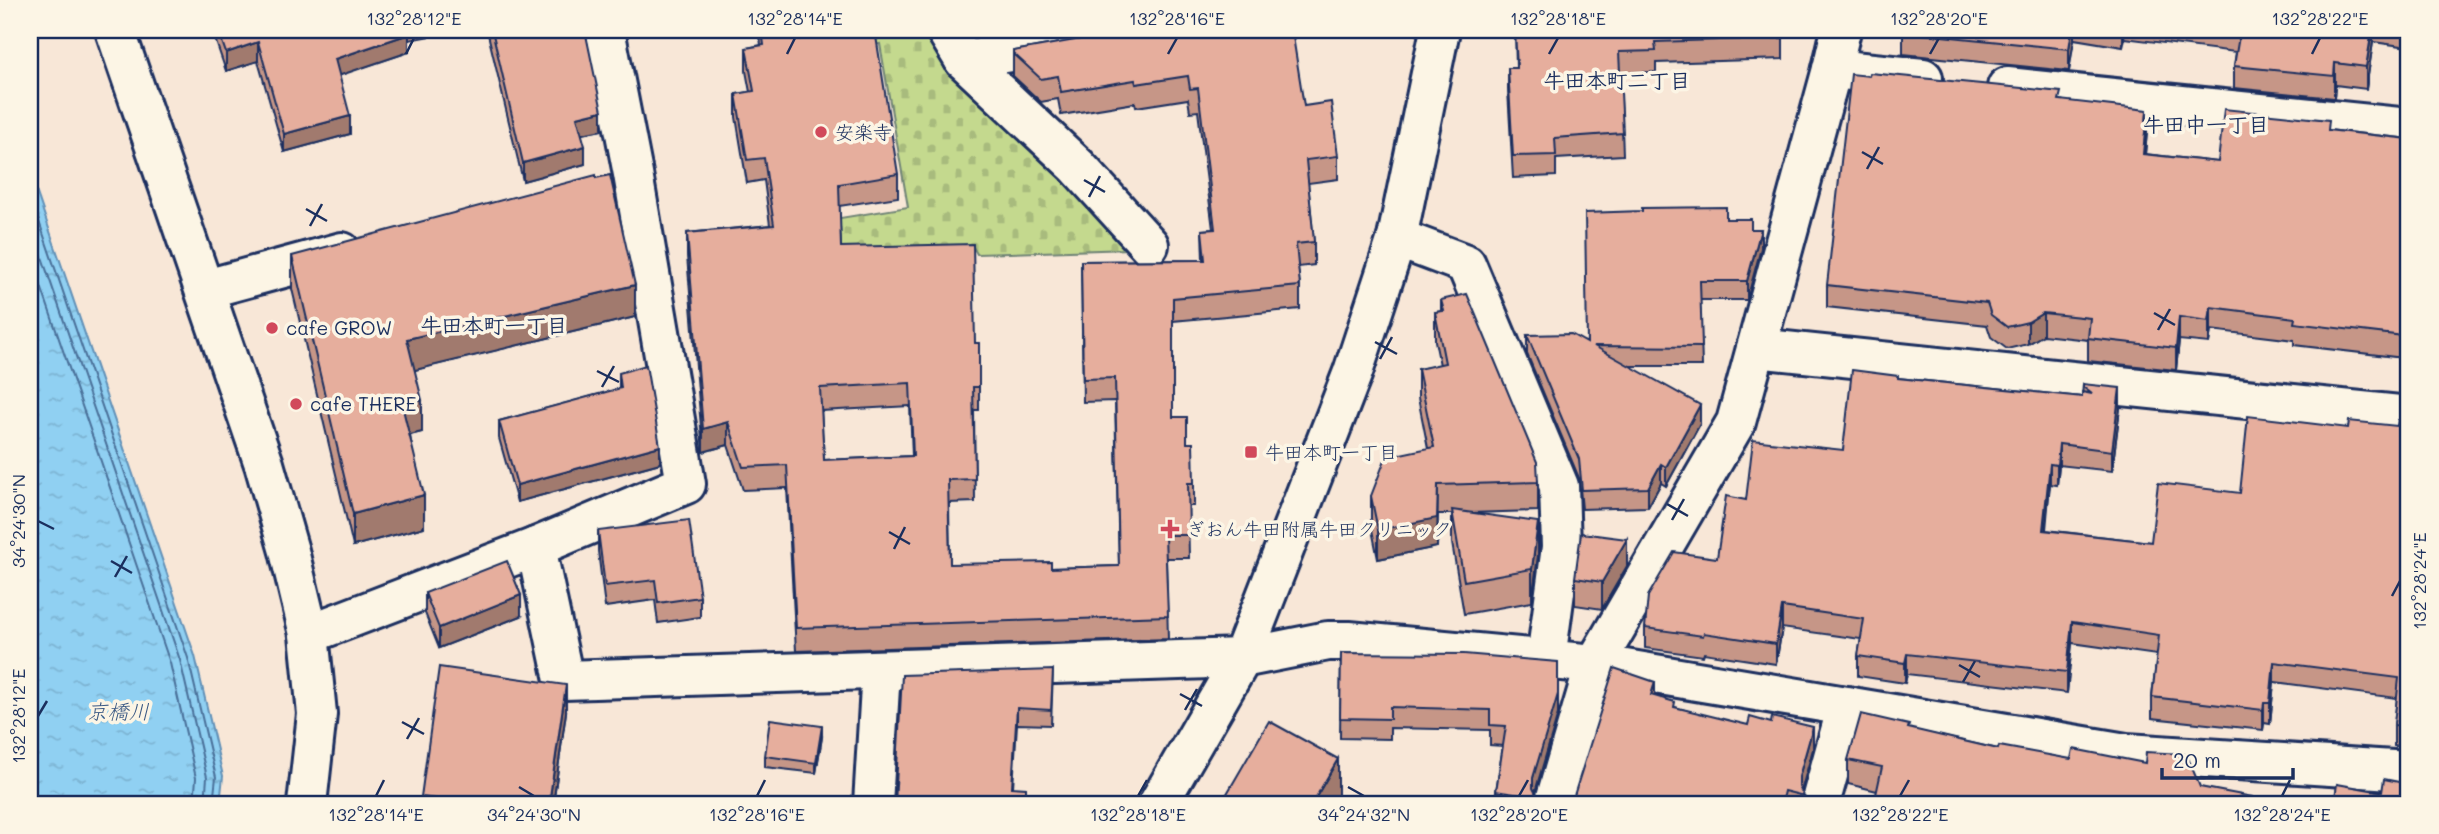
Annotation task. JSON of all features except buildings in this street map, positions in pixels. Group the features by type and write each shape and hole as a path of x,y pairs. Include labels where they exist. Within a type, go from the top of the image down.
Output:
{"street":[{"path":"116,30 206,289 264,464 289,551 309,634 317,714 307,804"},
{"path":"309,634 536,547 686,484 619,178 605,30"},
{"path":"955,45 1139,30"},
{"path":"1158,804 1242,658 1353,372 1397,237 1440,30"},
{"path":"1554,804 1595,664 1736,422 1841,30"},
{"path":"955,45 1077,166 1149,245"},
{"path":"1832,69 2409,128"},
{"path":"1397,237 1466,264 1559,486 1561,547 1546,659"},
{"path":"206,289 379,243"},
{"path":"1756,348 2409,416"},
{"path":"536,547 564,680 1242,658 1328,641 1349,641 1595,664 2126,753 2409,771"},
{"path":"873,804 881,670"},
{"path":"1820,804 1847,706"}],"green space":[{"path":"807,30 926,30 955,73 1003,115 1129,249 977,254 972,245 774,249 773,229 908,207 880,44 811,54"}],"water":[{"name":"京橋川","path":"30,173 195,656 223,776 220,804 30,804"}],"place":[{"name":"安楽寺","path":"821,132"},
{"name":"cafe GROW","path":"272,328"},
{"name":"cafe THERE","path":"296,404"},
{"name":"牛田本町一丁目","path":"1251,452"},
{"name":"ぎおん牛田附属牛田クリニック","path":"1170,529"}],"district":[{"name":"牛田本町二丁目","path":"1617,81"},
{"name":"牛田中一丁目","path":"2206,125"},
{"name":"牛田本町一丁目","path":"494,326"}]}
